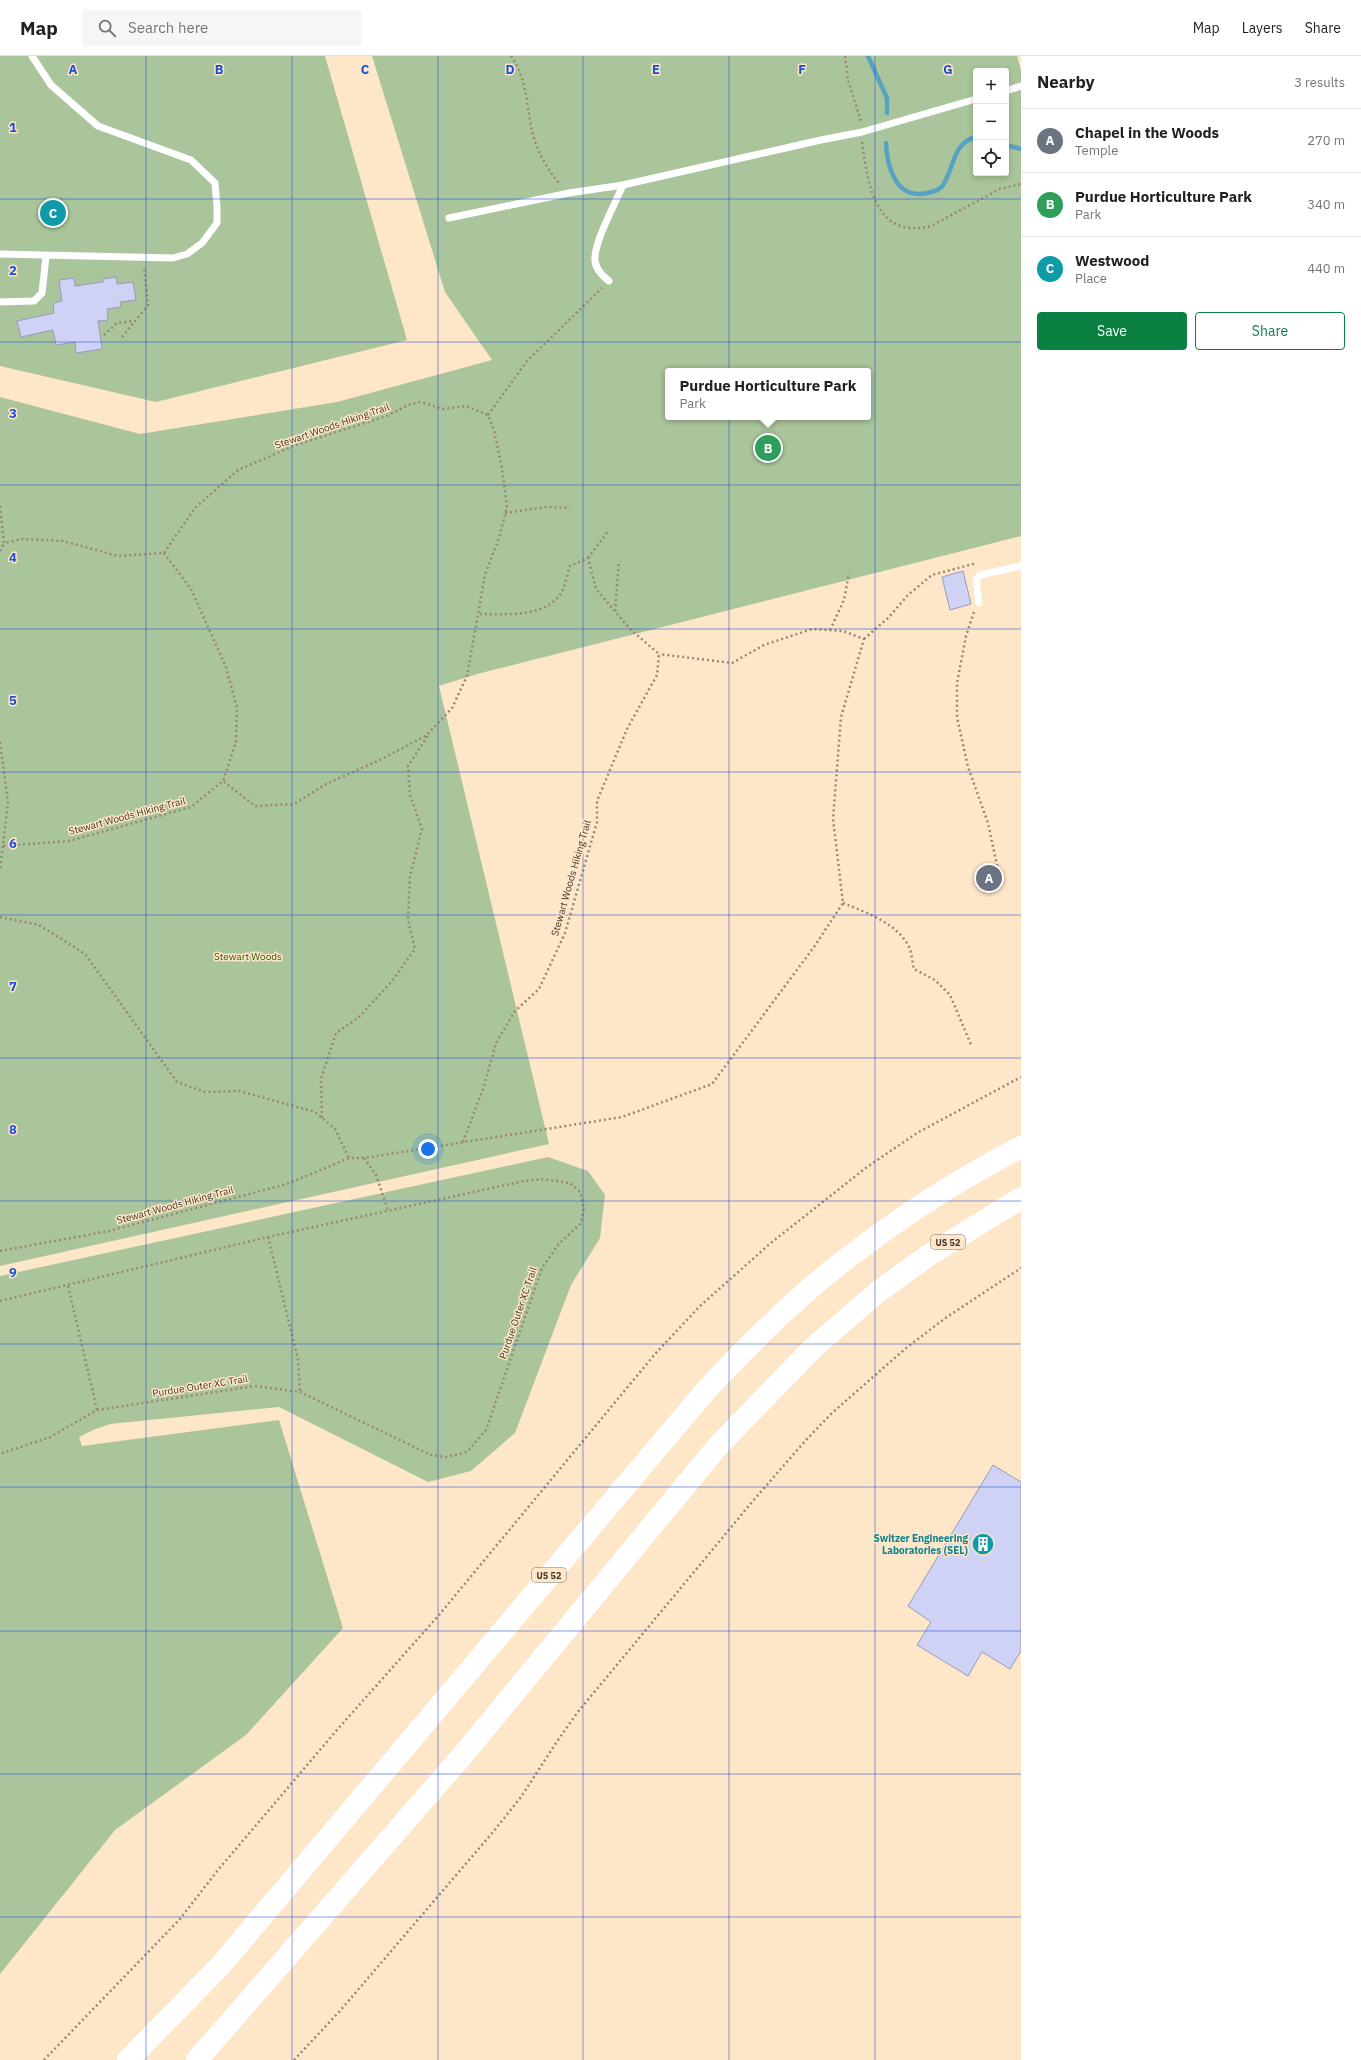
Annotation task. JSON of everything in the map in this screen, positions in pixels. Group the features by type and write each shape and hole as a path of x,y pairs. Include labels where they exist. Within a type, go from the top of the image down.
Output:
{"main road":[{"name":"US 52","path":"128,2060 220,1966 708,1388 748,1346 789,1307 850,1256 925,1203 1021,1147"},
{"name":"US 52","path":"197,2060 462,1756 718,1446 814,1347 879,1291 929,1255 1021,1198"}],"lane":[{"path":"0,254 173,258 188,254 202,243 217,223 217,206 214,183 191,160 98,126 51,85 32,56"},
{"path":"1009,90 1021,86"},
{"path":"449,218 569,193 623,185 862,132 973,101"},
{"path":"609,281 600,274 595,262 597,246 623,185"},
{"path":"0,302 34,301 42,293 46,256"},
{"path":"979,603 976,580 980,575 1021,566"}],"path":[{"path":"511,56 523,76 532,131 540,155 552,174 569,193"},
{"path":"845,56 848,80 860,117 868,176 876,200 886,218 894,224 906,228 918,229 931,226 1000,189 1021,184"},
{"path":"122,337 148,305 144,258"},
{"path":"4,543 21,539 63,540 118,556 164,553 191,589 226,667 237,708 236,742 224,781 255,806 294,804 326,784 382,760 427,735 452,708 467,676 485,574 499,538 507,507 502,468 494,430 488,415 527,361 609,281"},
{"path":"104,335 117,323 135,321"},
{"name":"Stewart Woods Hiking Trail","path":"164,553 195,508 238,470 296,445 387,416 408,405 420,402 443,409 466,406 488,415"},
{"path":"0,506 4,543 0,551"},
{"path":"505,513 546,507 570,508"},
{"path":"479,614 512,614 548,607 561,594 570,566 588,558 609,530"},
{"path":"588,558 596,589 630,629 658,654 732,663 764,645 812,629 843,631 864,640"},
{"path":"615,612 619,561"},
{"path":"463,1142 622,1117 712,1084 814,947 843,903 833,819 841,717 864,640 888,618 908,595 932,575 973,564 980,575"},
{"path":"830,630 844,600 849,573"},
{"path":"972,614 957,683 957,717 968,767 988,823 1000,875"},
{"name":"Stewart Woods Hiking Trail","path":"0,1251 109,1231 287,1184 349,1158 364,1158 463,1142 483,1089 496,1043 515,1011 539,989 565,934 597,822 597,801 627,729 657,675 658,654"},
{"path":"322,1118 321,1079 336,1033 359,1017 392,981 415,949 408,920 410,876 422,829 410,795 408,766 433,729"},
{"path":"0,742 8,802 0,870"},
{"name":"Stewart Woods Hiking Trail","path":"4,846 69,841 191,807 224,781"},
{"path":"843,903 873,916 900,933 910,948 914,968 935,980 950,995 972,1047"},
{"path":"0,917 39,925 85,954 177,1082 205,1092 239,1091 315,1112 336,1129 349,1158"},
{"path":"44,2060 180,1919 218,1870 330,1737 439,1615 655,1354 700,1306 772,1242 867,1167 917,1133 1021,1077"},
{"path":"364,1158 376,1175 389,1210"},
{"name":"Purdue Outer XC Trail","path":"0,1301 389,1210 524,1181 543,1179 570,1183 580,1192 584,1208 581,1223 558,1245 542,1268 486,1430 466,1452 446,1457 431,1455 300,1392 255,1386 97,1410 50,1437 0,1454"},
{"path":"268,1238 298,1359 300,1392"},
{"path":"294,2060 339,2012 494,1832 521,1797 574,1717 790,1456 832,1413 905,1349 944,1319 1021,1268"},
{"path":"68,1286 97,1410"}],"green space":[{"path":"0,56 325,56 407,340 156,402 0,366"},
{"name":"Stewart Woods","path":"372,56 1017,56 1021,70 1021,536 477,674 439,686 549,1144 0,1266 0,397 140,434 337,402 492,360 445,292"},
{"path":"548,1157 588,1171 605,1195 600,1238 571,1285 515,1433 471,1471 428,1482 279,1407 110,1424 79,1437 82,1446 279,1420 343,1628 246,1735 115,1830 0,1974 0,1276"}],"building":[{"path":"116,277 117,284 133,282 136,300 120,302 121,307 107,309 108,320 98,321 102,349 76,353 75,342 56,345 53,330 21,337 17,321 54,313 53,303 62,301 59,280 74,278 75,286 103,282 103,279"},
{"path":"963,571 971,604 950,610 942,577"},
{"name":"Switzer Engineering Laboratories (SEL)","path":"993,1465 1021,1482 1021,1651 1010,1669 982,1652 968,1676 917,1645 931,1622 908,1606"}],"waterway":[{"path":"868,56 887,98 887,113"},
{"path":"886,143 888,162 895,180 908,192 916,194 932,192 942,187 958,150 962,144 973,138"},
{"path":"1009,146 1021,149"}],"place":[{"name":"Westwood","path":"53,213"},
{"name":"Purdue Horticulture Park","path":"768,448"},
{"name":"Chapel in the Woods","path":"989,878"},
{"name":"Switzer Engineering Laboratories (SEL)","path":"983,1544"}]}
